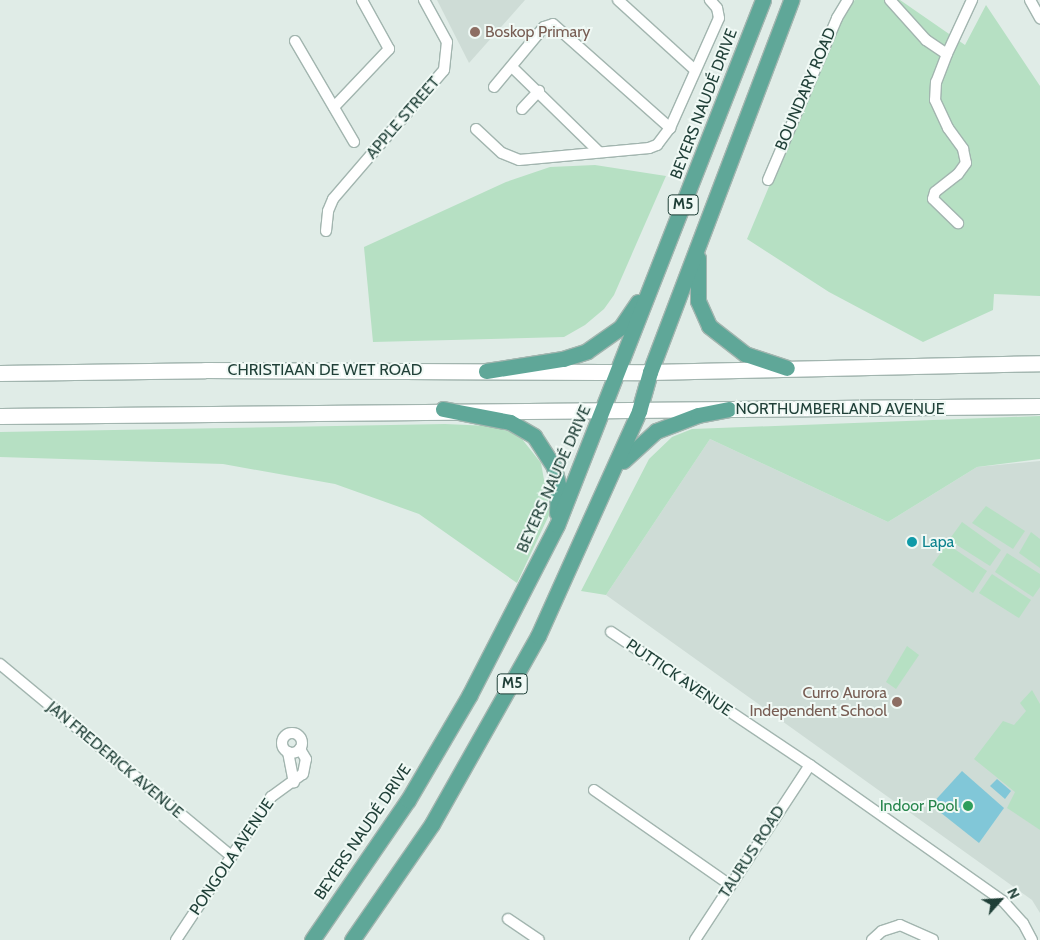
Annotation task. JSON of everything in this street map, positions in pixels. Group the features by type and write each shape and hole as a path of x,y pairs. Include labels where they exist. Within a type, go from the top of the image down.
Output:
{"main road":[{"name":"BEYERS NAUDÉ DRIVE","path":"312,940 408,800 469,696 557,525 763,0"},
{"name":"M5","path":"352,940 432,824 538,636 613,474 639,411 650,372 791,0"},
{"path":"702,235 696,272 698,300 709,326 745,354 787,368"},
{"path":"486,371 563,359 595,346 621,326 655,276"},
{"path":"650,372 1040,364"},
{"name":"CHRISTIAAN DE WET ROAD","path":"0,373 650,372"},
{"name":"NORTHUMBERLAND AVENUE","path":"639,411 728,409 886,410 1040,406"},
{"path":"443,409 510,422 534,436 554,467 558,485 557,525"},
{"path":"0,416 443,409 639,411"},
{"path":"613,474 631,451 656,431 698,415 728,409"}],"street":[{"path":"334,107 388,49 362,0"},
{"name":"APPLE STREET","path":"326,231 328,210 333,199 444,70 447,42 424,0"},
{"path":"618,0 695,70"},
{"path":"476,130 502,153 519,160 649,148 662,140 670,128 719,18 717,8 710,0"},
{"name":"BOUNDARY ROAD","path":"768,180 836,18 848,0"},
{"path":"890,0 926,40 947,54"},
{"path":"958,223 933,199 935,192 958,174 966,163 963,149 943,120 935,100 936,82 972,0"},
{"path":"1030,0 1040,18"},
{"path":"494,87 544,27 553,24 670,128"},
{"path":"295,41 354,142"},
{"path":"512,67 539,91 599,152"},
{"path":"522,109 539,91"},
{"name":"PUTTICK AVENUE","path":"610,632 810,765 1003,901 1023,923 1032,940"},
{"name":"JAN FREDERICK AVENUE","path":"2,669 230,856"},
{"path":"288,752 300,749 300,737 288,733 281,742 288,752 294,782"},
{"name":"PONGOLA AVENUE","path":"176,940 230,856 272,797 294,782 307,766 300,749"},
{"name":"TAURUS ROAD","path":"695,940 810,765"},
{"path":"594,790 730,885"},
{"path":"508,919 539,940"},
{"path":"872,940 882,931 900,926 933,940"}],"shaded area":[{"name":"Boskop Primary","path":"437,0 525,0 469,63"},
{"name":"Curro Aurora Independent School","path":"710,439 888,522 977,467 1040,461 1040,913 1032,900 606,595"}],"green space":[{"path":"855,0 900,0 965,45 986,5 1040,86 1040,296 994,294 993,310 923,342 829,292 747,239 843,10"},
{"path":"595,165 666,176 614,295 604,309 585,325 564,337 373,342 364,247 506,182 550,167"},
{"path":"1040,416 1040,459 977,467 888,522 710,439 606,595 581,591 649,459 672,437 692,429"},
{"path":"445,424 490,426 518,434 541,463 550,513 517,583 419,514 335,484 223,464 0,457 0,432"},
{"path":"986,506 1025,531 1013,549 972,523"},
{"path":"962,522 1001,550 990,566 949,540"},
{"path":"1031,532 1040,539 1040,568 1019,553"},
{"path":"947,544 987,571 973,593 932,565"},
{"path":"1007,553 1040,574 1040,587 1033,597 995,572"},
{"path":"992,574 1031,600 1019,618 979,593"},
{"path":"907,646 919,655 896,689 886,682"},
{"path":"1032,690 1040,704 1040,830 1007,808 1015,792 974,759 1003,721 1014,725 1026,711 1020,703"}],"water":[{"name":"Indoor Pool","path":"962,771 1004,808 979,843 931,805"},
{"path":"997,779 1011,791 1005,799 990,786"}],"place":[{"name":"Boskop Primary","path":"475,32"},
{"name":"Lapa","path":"912,542"},
{"name":"Curro Aurora Independent School","path":"897,702"},
{"name":"Indoor Pool","path":"968,806"}]}
